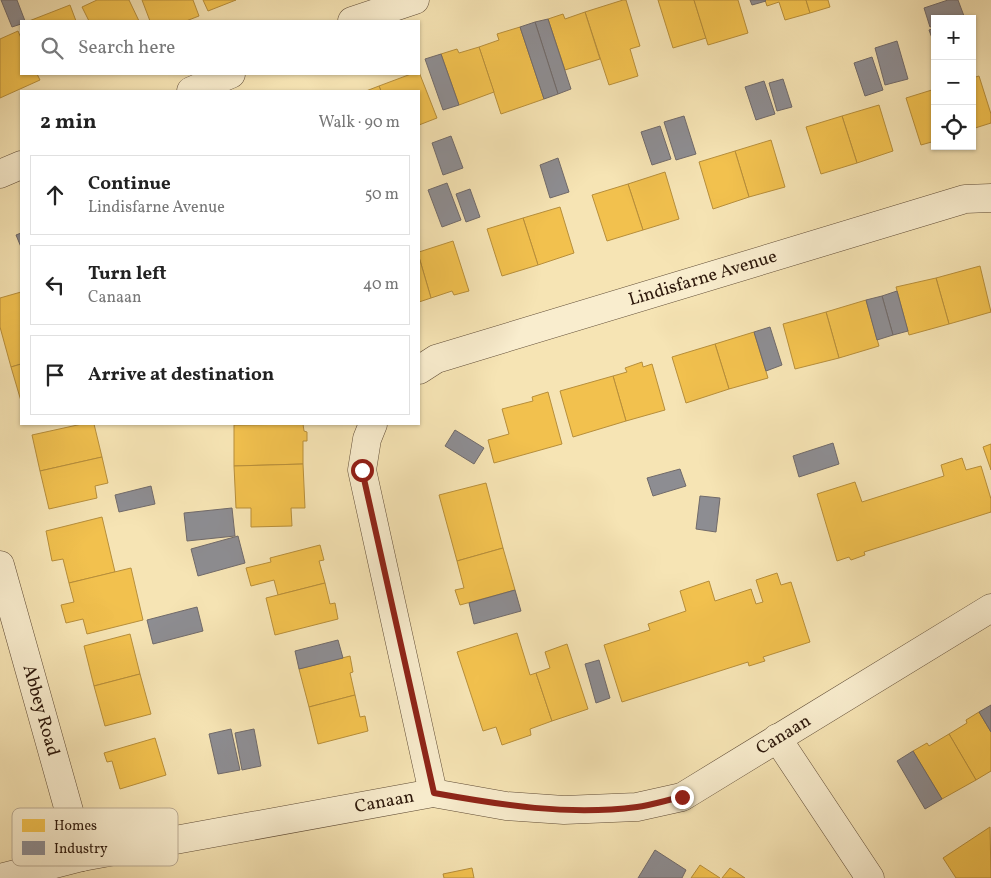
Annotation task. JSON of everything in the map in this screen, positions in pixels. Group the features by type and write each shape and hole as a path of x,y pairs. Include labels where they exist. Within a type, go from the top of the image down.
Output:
{"street":[{"path":"355,20 415,0"},
{"path":"193,90 229,75"},
{"path":"0,174 20,165"},
{"name":"Lindisfarne Avenue","path":"420,369 436,359 918,213 965,199 991,198"},
{"path":"373,425 367,439 362,470 434,793"},
{"name":"Abbey Road","path":"0,565 68,808"},
{"name":"Canaan","path":"178,840 434,793 506,806 564,810 637,807 682,797 991,608"},
{"path":"777,738 870,878"},
{"name":"Canaan","path":"0,878 47,866"}],"building: Homes":[{"path":"97,0 129,0 139,20 88,20 82,7"},
{"path":"142,0 193,0 199,16 189,20 150,20"},
{"path":"203,0 236,0 208,11"},
{"path":"626,0 640,46 630,49 638,76 609,85 585,12"},
{"path":"658,0 694,0 706,38 673,48"},
{"path":"694,0 738,0 748,33 708,45"},
{"path":"765,0 806,0 810,13 785,20 779,2 767,6"},
{"path":"806,0 828,0 830,7 810,13"},
{"path":"70,5 76,20 32,20"},
{"path":"585,12 600,59 565,70 548,19 563,14 565,19"},
{"path":"520,27 544,99 501,114 479,47 499,40 497,34"},
{"path":"18,31 20,36 20,75 38,75 40,80 0,98 0,39"},
{"path":"479,47 494,92 459,105 441,54 457,49 459,53"},
{"path":"408,75 420,75 437,118 420,125 420,90 381,90 379,86"},
{"path":"979,76 991,114 991,123 976,128 976,105 976,77"},
{"path":"379,86 381,90 369,90"},
{"path":"931,90 931,142 921,145 906,98"},
{"path":"879,105 893,151 857,163 842,116"},
{"path":"842,116 857,163 821,174 806,127"},
{"path":"771,140 785,187 749,197 735,151"},
{"path":"735,151 749,197 713,209 699,162"},
{"path":"665,172 679,219 643,230 628,184"},
{"path":"628,184 643,230 607,241 592,195"},
{"path":"560,207 574,253 538,265 523,218"},
{"path":"523,218 538,265 502,276 487,229"},
{"path":"453,241 469,291 454,295 452,291 431,298 420,260 420,252"},
{"path":"420,260 431,298 420,302"},
{"path":"980,266 991,312 949,324 936,278"},
{"path":"936,278 949,324 909,335 896,287"},
{"path":"20,292 20,364 11,367 0,327 0,298"},
{"path":"866,300 879,346 839,358 826,312"},
{"path":"826,312 839,358 795,369 783,324"},
{"path":"754,332 768,378 729,389 715,344"},
{"path":"715,344 729,389 686,403 672,357"},
{"path":"642,362 643,367 652,364 665,410 626,421 613,376 627,372 625,368"},
{"path":"20,364 20,398 11,367"},
{"path":"613,376 626,421 573,437 560,391"},
{"path":"548,392 562,444 494,463 488,440 509,434 502,409 533,401 532,397"},
{"path":"77,425 94,425 102,457 40,471 32,435"},
{"path":"234,425 303,425 304,431 307,432 307,441 303,441 303,464 234,466"},
{"path":"991,444 991,470 983,447"},
{"path":"102,457 108,483 95,486 97,498 49,509 40,471"},
{"path":"962,458 966,470 981,466 991,499 991,512 864,552 865,555 851,560 849,557 837,561 817,494 855,482 862,502 944,476 941,465"},
{"path":"303,464 305,508 291,508 292,526 251,527 251,508 236,508 234,466"},
{"path":"486,483 503,548 457,561 439,495"},
{"path":"102,517 115,572 69,583 63,559 52,561 46,531"},
{"path":"320,545 324,560 319,561 325,583 278,595 274,580 251,586 246,568 271,562 270,558"},
{"path":"503,548 515,590 460,605 455,590 464,588 457,561"},
{"path":"131,568 143,620 87,634 83,619 66,623 61,605 74,602 69,583"},
{"path":"777,573 781,585 791,582 810,642 763,657 765,661 749,666 748,662 622,702 604,645 650,630 648,624 686,611 680,591 709,581 715,601 751,589 756,604 763,602 756,580"},
{"path":"325,583 330,604 335,603 338,619 275,635 266,598"},
{"path":"517,633 530,675 536,673 552,721 530,729 531,735 502,745 496,727 483,731 457,652"},
{"path":"130,634 140,674 94,686 84,646"},
{"path":"567,644 588,709 552,721 536,673 550,668 545,652"},
{"path":"350,656 353,672 350,673 355,695 309,707 299,669"},
{"path":"140,674 151,714 105,726 94,686"},
{"path":"355,695 360,717 365,716 368,731 318,744 309,707"},
{"path":"979,712 991,732 991,771 976,780 949,734 967,723 966,720"},
{"path":"949,734 976,780 942,799 913,751 927,743 929,746"},
{"path":"155,738 166,775 120,789 112,761 107,762 104,753"},
{"path":"990,827 991,878 956,878 943,858"},
{"path":"700,865 720,878 691,878"},
{"path":"472,868 474,878 444,878 443,874"},
{"path":"730,868 745,878 722,878"}],"building: Industry":[{"path":"1,0 17,0 25,20 20,20 20,24 12,27"},
{"path":"750,0 765,0 766,1 752,5"},
{"path":"948,0 958,0 964,15 931,15 930,27 924,8"},
{"path":"548,19 571,89 558,94 535,22"},
{"path":"535,22 558,94 544,99 520,27"},
{"path":"897,41 908,79 885,85 875,48"},
{"path":"441,54 459,105 443,110 425,59"},
{"path":"872,57 883,90 865,96 854,63"},
{"path":"783,79 792,107 777,111 769,83"},
{"path":"764,81 775,114 756,120 745,87"},
{"path":"684,116 696,154 676,160 664,122"},
{"path":"660,126 671,159 652,165 641,132"},
{"path":"451,136 463,168 443,175 432,143"},
{"path":"558,158 569,192 550,198 540,165"},
{"path":"447,183 461,220 442,227 428,190"},
{"path":"470,189 480,217 466,222 456,194"},
{"path":"20,233 20,245 16,235"},
{"path":"897,291 908,331 893,335 882,296"},
{"path":"882,296 893,335 877,340 866,300"},
{"path":"770,327 782,365 766,371 754,332"},
{"path":"455,430 484,448 474,464 445,446"},
{"path":"833,443 839,464 799,477 793,456"},
{"path":"680,469 686,486 653,496 647,478"},
{"path":"151,486 155,504 119,512 115,495"},
{"path":"700,496 720,498 716,532 696,529"},
{"path":"232,508 235,536 187,541 184,513"},
{"path":"238,536 245,563 198,576 191,549"},
{"path":"515,590 521,611 474,624 469,603"},
{"path":"197,607 203,631 153,644 147,620"},
{"path":"338,640 343,658 299,669 295,651"},
{"path":"599,660 610,698 596,703 585,664"},
{"path":"991,705 991,732 979,712"},
{"path":"231,729 240,770 218,774 209,734"},
{"path":"254,729 261,766 242,770 235,733"},
{"path":"913,751 942,799 925,809 897,761"},
{"path":"655,850 686,870 682,878 638,878"}],"route":[{"path":"362,470 434,793 506,806 564,810 637,807 682,797"}]}
